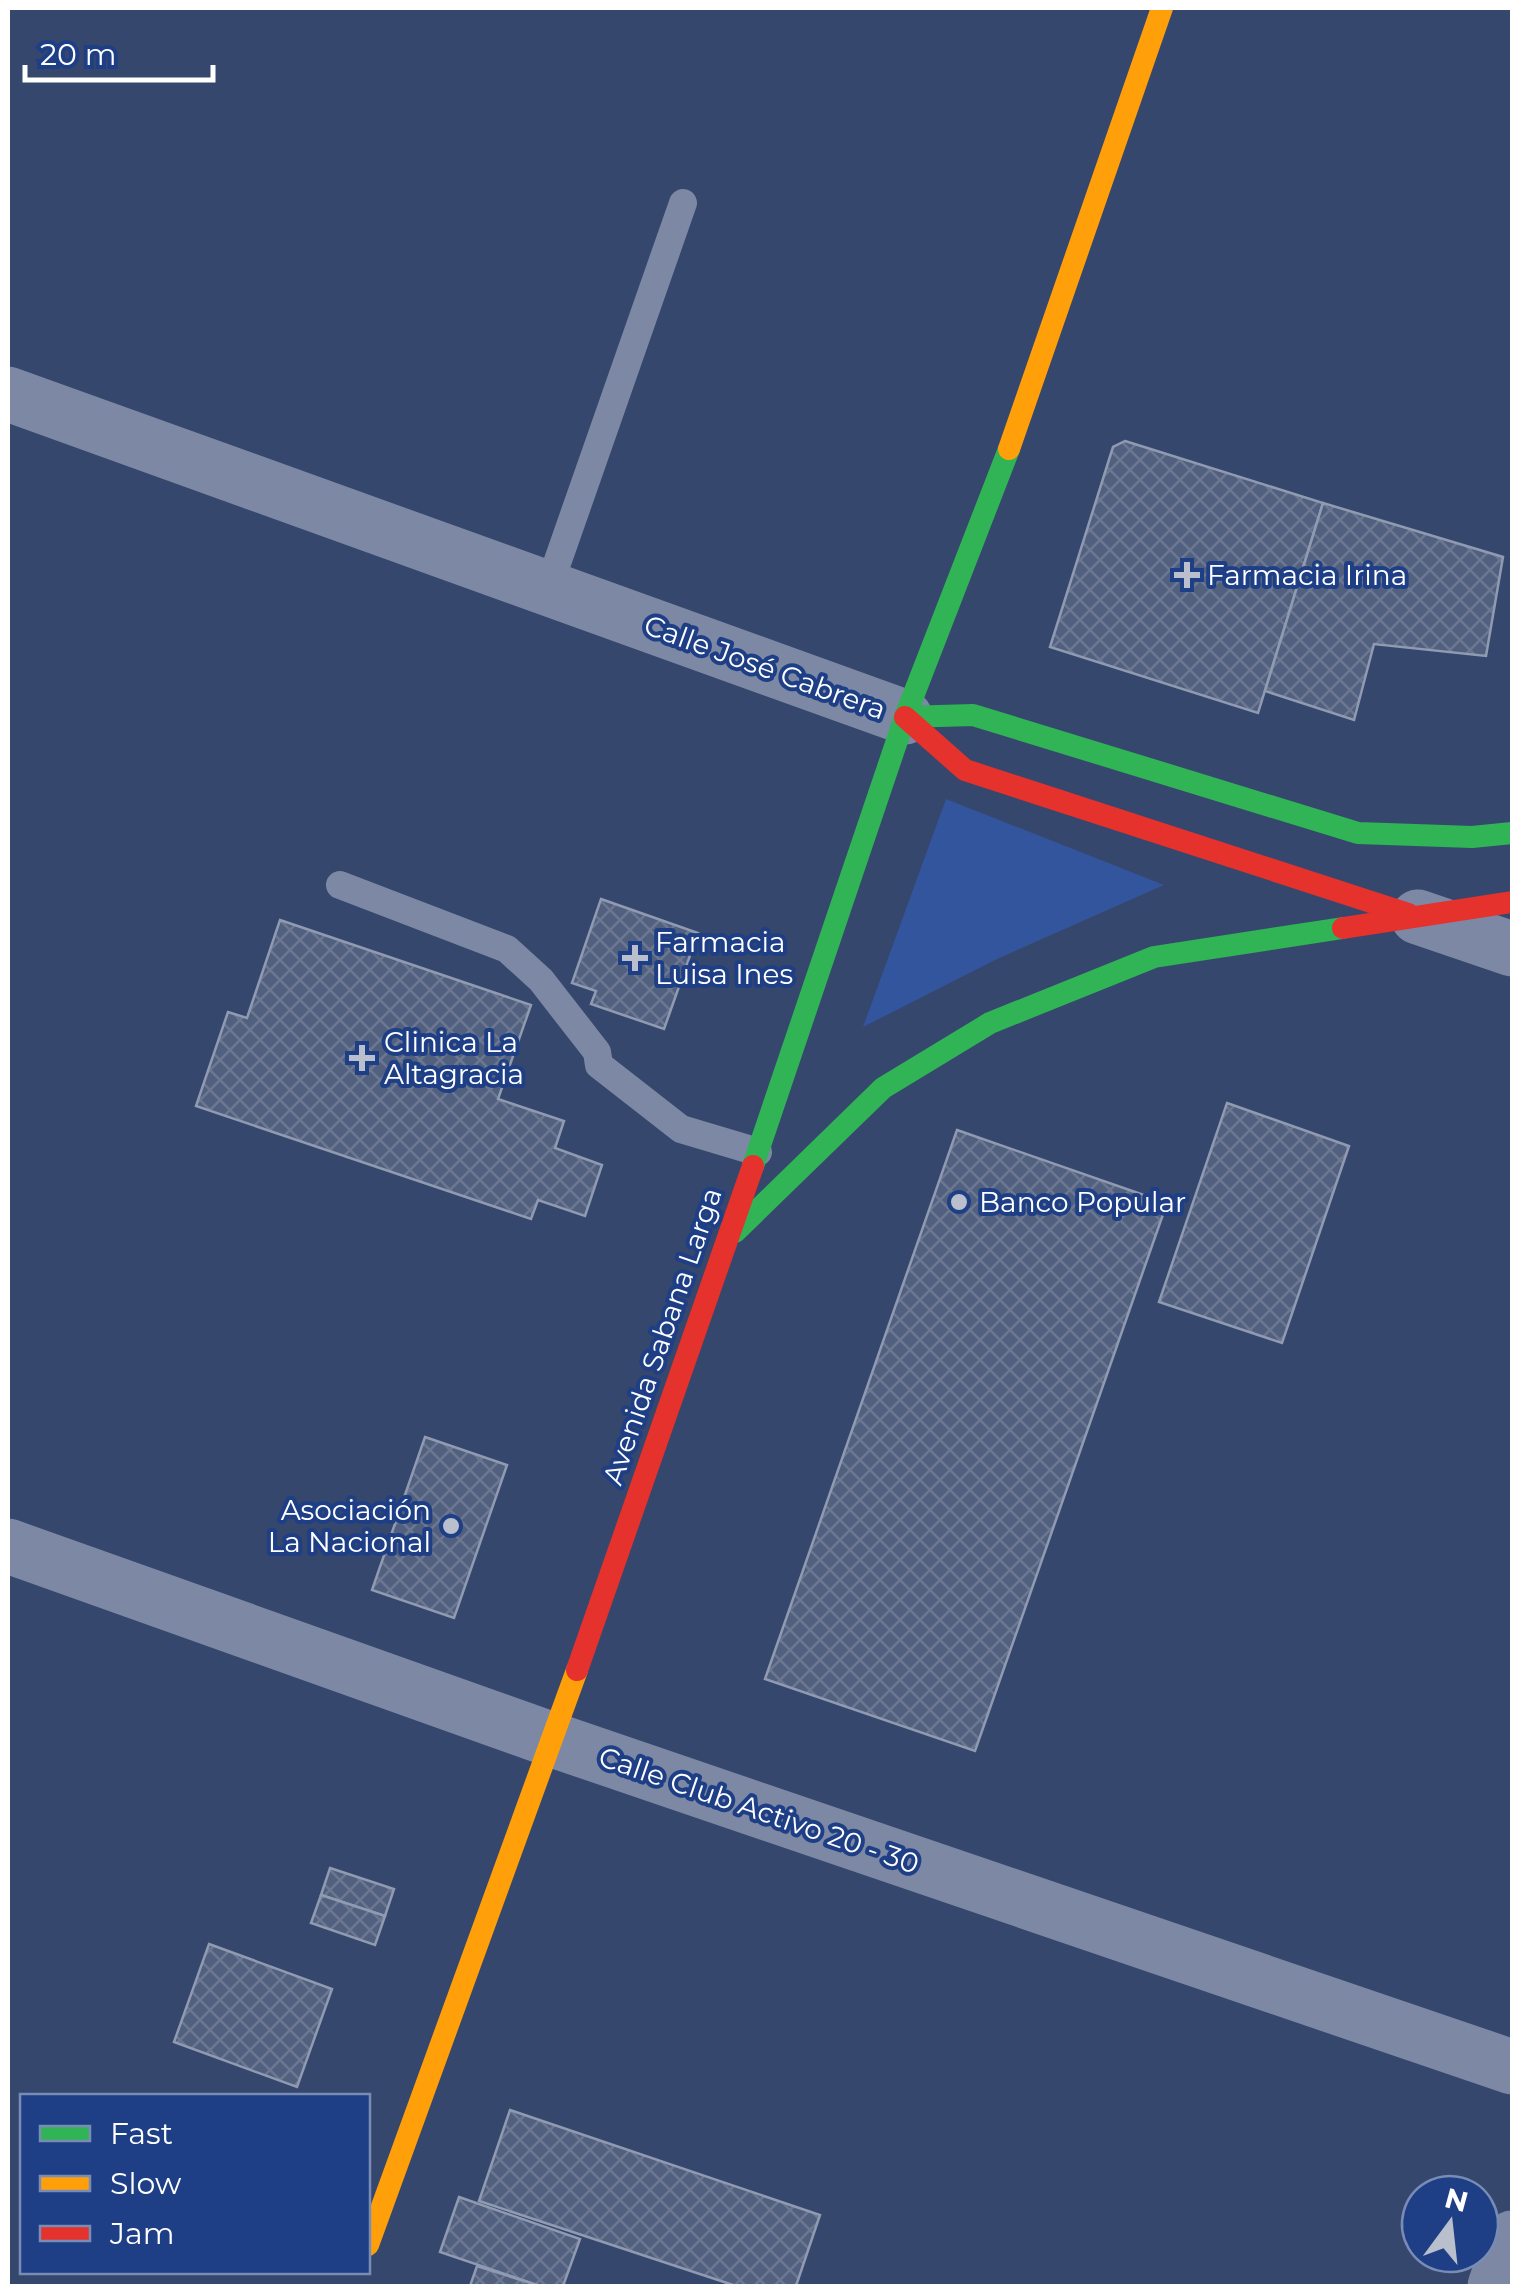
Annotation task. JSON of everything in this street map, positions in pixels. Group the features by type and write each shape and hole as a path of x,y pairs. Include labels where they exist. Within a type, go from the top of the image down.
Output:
{"main road":[{"name":"Avenida Sabana Larga","path":"370,2240 553,1740 730,1237 905,717 1010,446 1162,8"},
{"path":"905,717 973,714 1358,833 1512,833"},
{"name":"Calle José Cabrera","path":"905,717 965,770 1418,918"},
{"path":"730,1237 883,1088 990,1023 1154,957 1512,902"}],"street":[{"name":"Calle José Cabrera","path":"8,394 905,717"},
{"name":"Calle José Cabrera","path":"1418,918 1512,949"},
{"name":"Calle Club Activo 20 - 30","path":"8,1546 553,1740 1512,2067"},
{"path":"1495,2286 1512,2238"}],"lane":[{"path":"548,589 683,202"},
{"path":"340,885 507,949 540,980 597,1052 600,1065 681,1128 758,1152"}],"shaded area":[{"path":"946,799 1164,885 997,959 863,1027"}],"building":[{"name":"Farmacia Irina","path":"1125,441 1323,503 1258,713 1050,647 1113,447"},
{"path":"1323,503 1503,557 1486,656 1374,644 1354,720 1265,691"},
{"name":"Farmacia Luisa Ines","path":"601,899 698,933 664,1029 591,1004 596,991 572,983"},
{"name":"Clinica La Altagracia","path":"280,920 531,1005 498,1099 564,1121 555,1148 602,1165 585,1216 538,1200 531,1219 196,1106 228,1012 247,1018"},
{"path":"1227,1103 1349,1146 1282,1343 1159,1302"},
{"path":"957,1130 1167,1203 975,1751 765,1679"},
{"path":"425,1437 507,1465 454,1618 372,1590"},
{"path":"330,1868 394,1889 385,1916 321,1895"},
{"path":"321,1895 385,1916 375,1945 311,1923"},
{"path":"209,1944 332,1989 297,2087 174,2042"},
{"path":"510,2110 820,2215 796,2286 736,2286 479,2201"},
{"path":"459,2197 580,2239 563,2286 540,2286 440,2252"},
{"path":"477,2266 540,2286 470,2286"}],"traffic: fast":[{"path":"753,1166 905,717 1009,449"},
{"path":"905,717 973,715 1358,833 1472,837 1512,833"},
{"path":"735,1232 883,1088 990,1023 1154,957 1343,928"}],"traffic: slow":[{"path":"1009,449 1162,8"},
{"path":"370,2239 577,1670"}],"traffic: jam":[{"path":"905,717 965,770 1408,914"},
{"path":"1343,928 1512,902"},
{"path":"577,1670 753,1166"}],"place":[{"name":"Farmacia Irina","path":"1187,575"},
{"name":"Farmacia Luisa Ines","path":"635,958"},
{"name":"Clinica La Altagracia","path":"362,1058"},
{"name":"Banco Popular","path":"959,1202"},
{"name":"Asociación La Nacional","path":"451,1526"}]}
